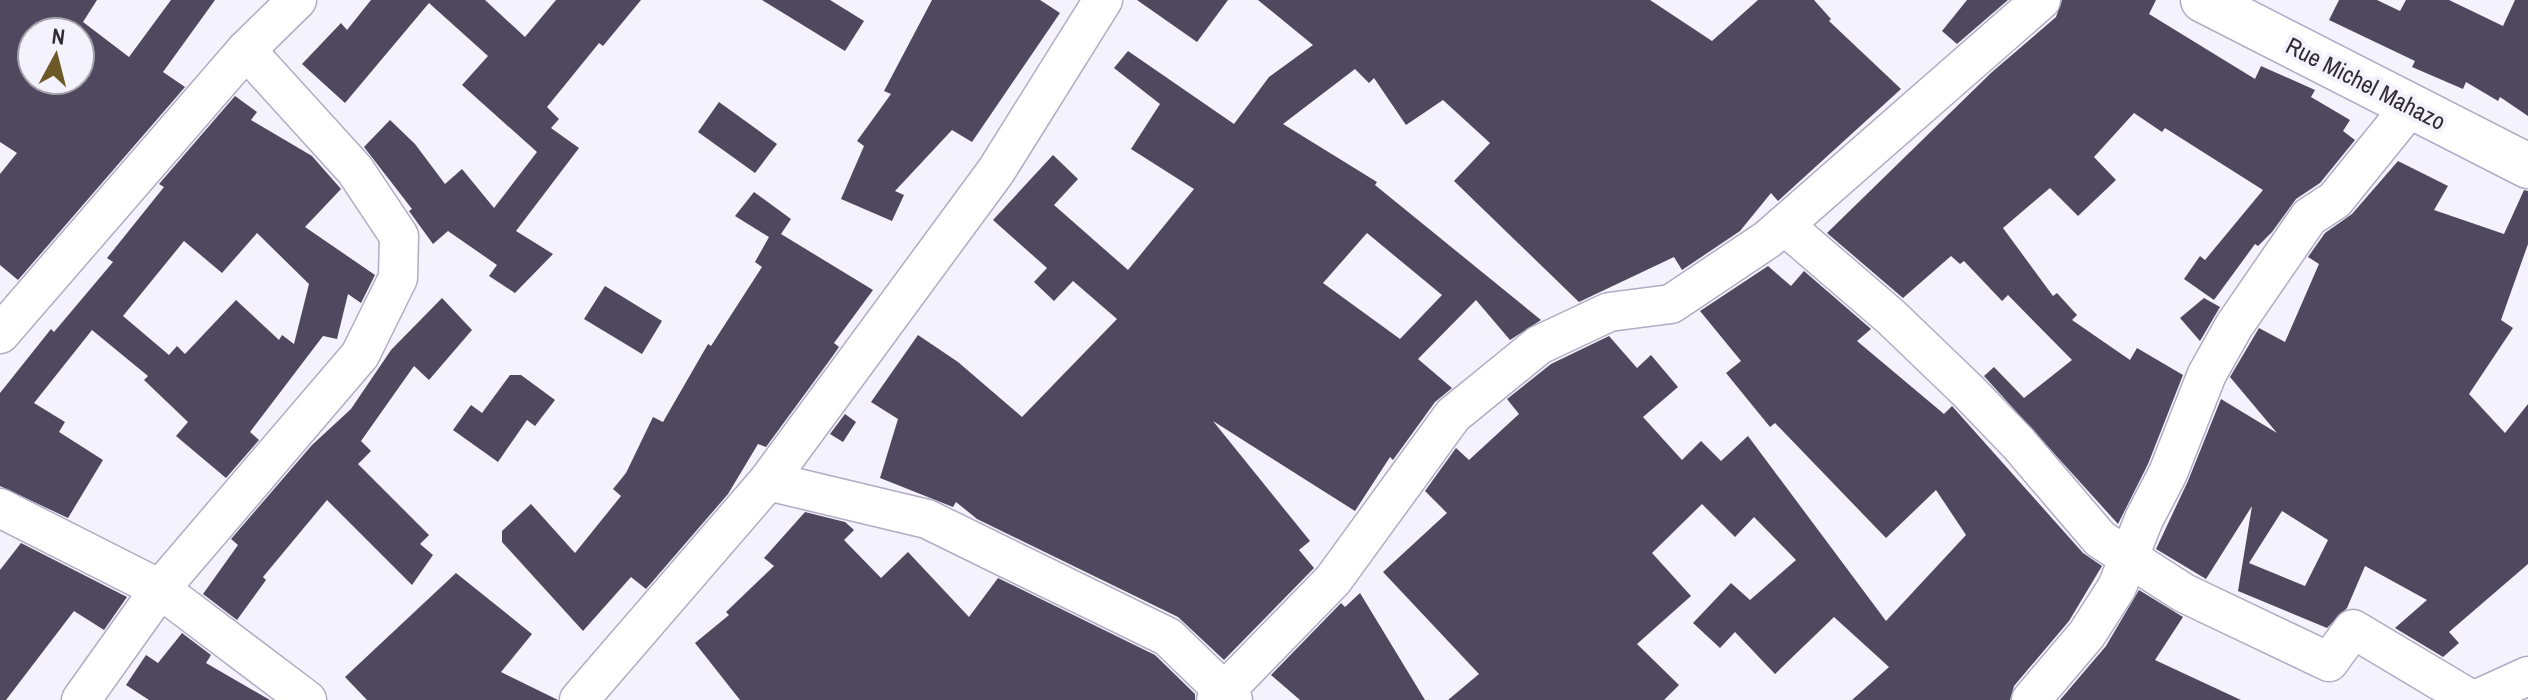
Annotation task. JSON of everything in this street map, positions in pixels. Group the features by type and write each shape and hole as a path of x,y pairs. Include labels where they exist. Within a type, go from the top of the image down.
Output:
{"street":[{"path":"0,334 246,50 297,0"},
{"path":"579,700 768,481 996,171 1103,0"},
{"path":"768,481 927,519 1168,637 1224,697 1333,580 1453,415 1539,345 1609,312 1671,304 1784,225 2041,0"},
{"name":"Rue Michel Mahazo","path":"2203,0 2528,166"},
{"path":"81,700 160,589 360,355 398,278 399,236 355,170 246,50"},
{"path":"2031,700 2087,634 2130,557 2207,374 2234,326 2309,217 2335,200 2411,106"},
{"path":"1784,225 1902,327 2019,444 2100,539 2184,593 2329,662 2353,629 2474,700 2528,676"},
{"path":"0,508 160,589 307,700"}],"building":[{"path":"0,0 97,0 87,16 16,16 16,96 96,96 96,32 129,57 171,0 215,0 163,72 185,87 18,280 0,265 0,174 17,153 0,142"},
{"path":"371,0 485,0 525,37 556,0 641,0 603,46 599,43 547,107 559,119 551,128 579,148 516,231 553,254 515,293 489,276 497,265 448,231 433,244 409,211 412,209 364,147 390,120 415,144 445,184 462,169 494,208 537,152 462,85 488,56 429,3 345,103 302,64 341,23 347,30"},
{"path":"762,0 830,0 864,21 845,51"},
{"path":"932,0 1040,0 1060,13 972,142 952,130 895,191 904,195 892,221 841,199 864,146 857,141 891,94 884,91"},
{"path":"1137,0 1228,0 1197,42"},
{"path":"1258,0 1650,0 1712,41 1758,0 1814,0 1831,19 1829,21 1901,89 1778,201 1771,193 1740,231 1682,270 1674,257 1579,302 1454,181 1490,143 1443,100 1406,125 1374,78 1369,83 1355,69 1283,124 1377,182 1375,185 1541,320 1510,340 1476,300 1418,359 1452,388 1435,402 1393,460 1390,457 1355,511 1213,421 1310,541 1299,550 1314,568 1224,660 1178,617 977,519 956,502 953,507 880,478 898,419 871,402 918,335 958,362 1022,417 1117,319 1073,281 1054,301 1034,282 1047,268 993,220 1053,155 1078,179 1054,205 1128,270 1194,189 1131,149 1160,104 1114,68 1128,51 1234,124 1269,77 1313,45","holes":["1367,233 1442,295 1400,339 1323,283"]},
{"path":"1967,0 2008,0 1957,44 1942,31"},
{"path":"2062,0 2156,0 2149,14 2255,79 2261,66 2315,90 2311,97 2350,120 2343,131 2355,140 2320,183 2296,199 2272,232 2258,246 2255,244 2214,300 2184,279 2200,256 2205,260 2263,190 2165,128 2162,132 2134,113 2094,157 2116,180 2078,216 2050,188 2003,228 2053,296 2057,293 2077,315 2072,320 2130,360 2137,348 2183,375 2148,464 2118,524 1984,376 1994,367 2024,398 2072,360 2008,295 2002,301 1964,261 1960,264 1951,256 1903,298 1827,233 1992,72 2056,17"},
{"path":"2339,0 2377,0 2400,11 2406,0 2449,0 2503,26 2515,0 2528,0 2528,116 2500,97 2498,101 2466,82 2463,89 2412,67 2415,61 2329,20"},
{"path":"235,96 257,112 251,120 312,156 341,189 305,227 375,275 361,303 348,294 337,339 323,336 250,432 259,440 226,478 176,436 188,422 144,380 148,376 92,330 34,403 65,422 59,432 103,460 68,518 0,486 0,393 51,329 54,332 113,262 107,258 164,187 159,184","holes":["257,233 309,284 294,344 282,335 279,340 236,300 185,354 177,346 169,355 123,316 184,241 222,273"]},
{"path":"719,102 777,144 755,173 698,132"},
{"path":"2398,161 2448,186 2434,210 2504,234 2524,190 2528,191 2528,244 2501,320 2513,328 2469,394 2505,433 2528,404 2528,564 2449,632 2459,643 2443,657 2395,628 2427,600 2365,566 2347,608 2327,628 2238,591 2252,506 2206,579 2156,549 2221,399 2277,433 2230,377 2259,328 2285,342 2319,264 2308,257 2325,233 2352,214","holes":["2282,511 2328,540 2305,586 2249,563"]},
{"path":"754,192 791,219 781,234 873,290 834,343 839,347 832,357 766,447 758,444 728,494 646,589 631,577 583,631 502,542 502,531 531,504 575,553 621,496 613,489 626,473 653,417 663,422 708,344 711,346 762,267 755,262 769,237 735,216"},
{"path":"1768,266 1791,286 1804,271 1871,329 1857,341 1944,414 1952,406 2083,553 2102,566 2069,621 2014,686 2010,700 1852,700 1889,667 1834,617 1775,674 1735,632 1720,648 1693,623 1731,583 1750,600 1796,560 1754,517 1735,537 1702,504 1652,553 1691,596 1637,644 1679,685 1664,700 1448,700 1479,674 1383,572 1447,513 1425,491 1456,448 1469,460 1519,414 1507,399 1551,364 1609,336 1637,368 1651,355 1678,387 1643,417 1682,460 1701,441 1721,461 1748,436 1886,621 1966,535 1936,490 1886,538 1775,423 1770,427 1726,373 1741,361 1700,311"},
{"path":"605,286 662,321 642,354 584,319"},
{"path":"442,298 472,330 429,380 414,366 361,441 371,451 358,464 429,535 420,544 433,555 412,585 327,500 263,577 266,580 237,620 203,594 238,545 231,539 312,445 351,409 391,350"},
{"path":"2204,298 2220,307 2200,341 2180,318"},
{"path":"510,375 521,375 555,400 535,426 527,420 498,462 453,430 471,405 482,413"},
{"path":"845,414 856,422 843,442 830,434"},
{"path":"805,512 845,522 854,530 844,540 881,578 908,552 969,617 998,578 1155,655 1195,694 1195,700 740,700 695,643 729,615 726,612 774,566 764,558"},
{"path":"21,543 127,597 104,630 74,611 6,700 0,700 0,570"},
{"path":"456,573 532,634 501,672 558,700 367,700 345,677"},
{"path":"2139,590 2183,617 2155,660 2241,700 2060,700 2106,646"},
{"path":"1360,593 1425,700 1300,700 1271,675 1341,603 1345,607"},
{"path":"182,633 211,655 206,663 270,700 149,700 126,685 146,655 158,663"}]}
